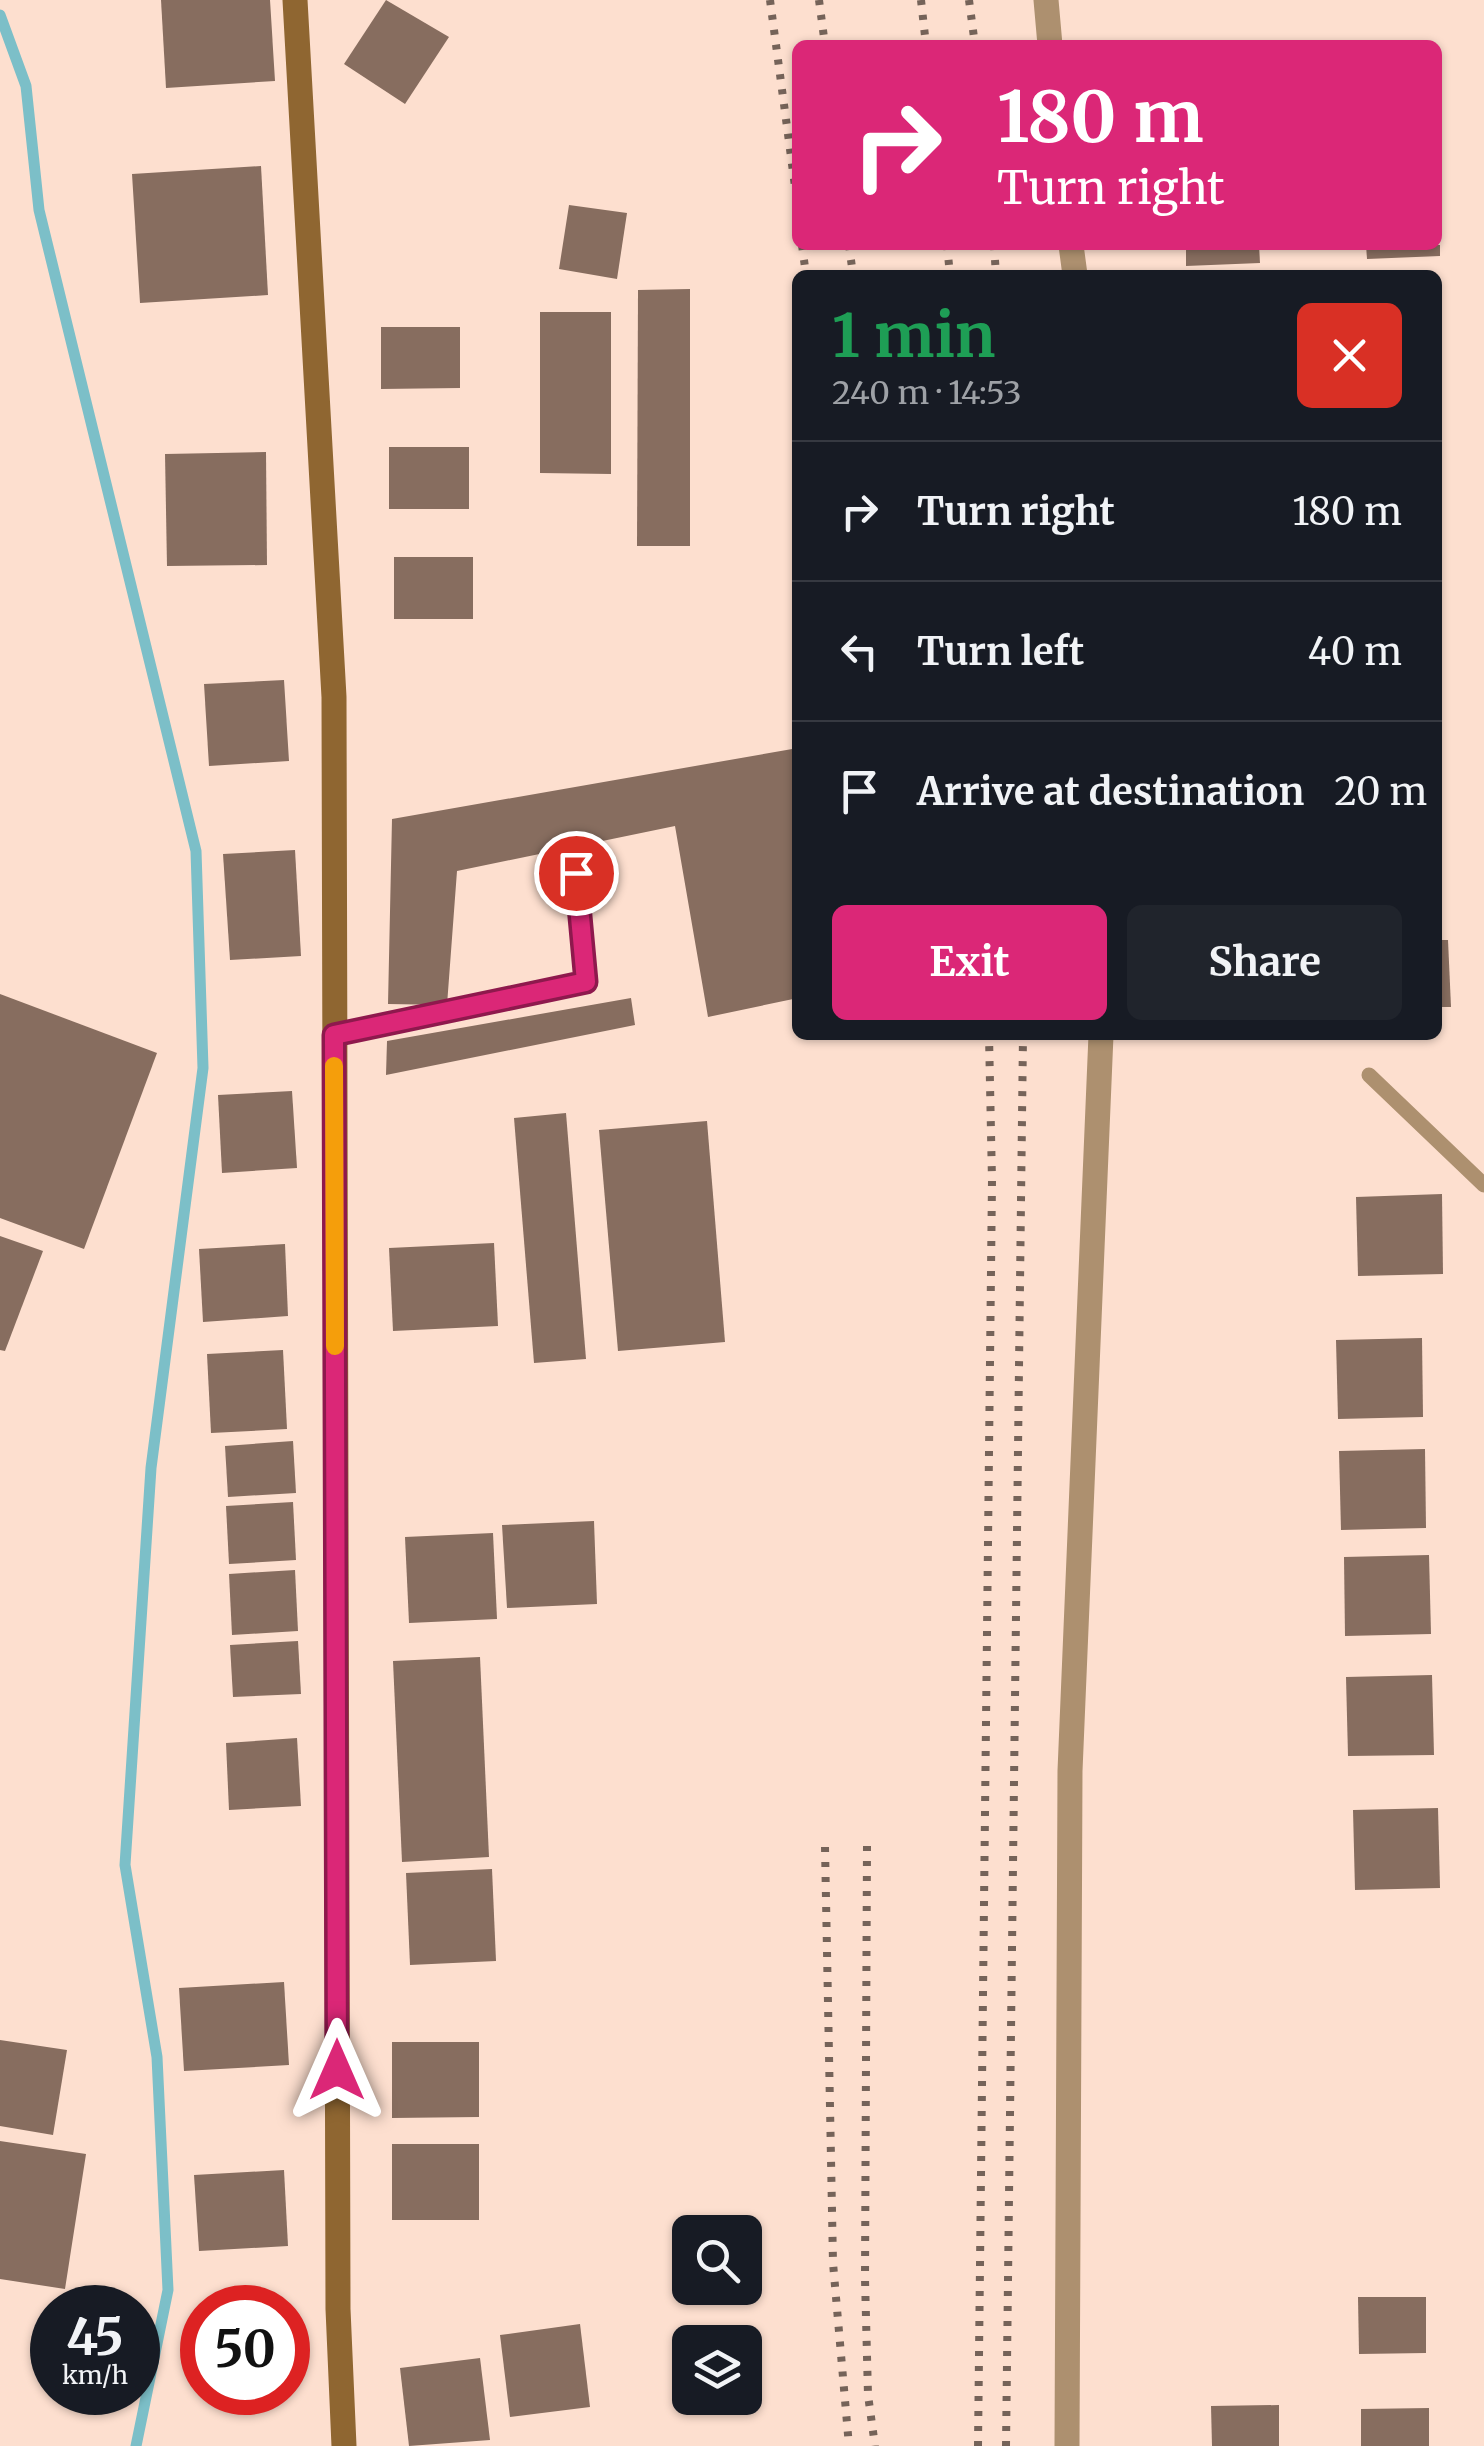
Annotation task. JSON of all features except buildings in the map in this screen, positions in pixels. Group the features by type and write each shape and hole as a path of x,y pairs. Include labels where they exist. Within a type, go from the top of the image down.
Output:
{"main road":[{"path":"295,0 334,697 338,2309 344,2446"}],"street":[{"path":"1046,0 1050,40"},
{"path":"1067,2446 1070,1771 1101,1040"}],"lane":[{"path":"334,1035 586,982 576,873"},
{"path":"1369,1076 1484,1185"}],"waterway":[{"path":"0,15 26,86 39,210 196,851 203,1068 151,1468 125,1865 157,2057 168,2290 136,2446"}],"railway":[{"path":"770,0 792,164"},
{"path":"819,0 824,40"},
{"path":"921,0 925,40"},
{"path":"969,0 974,40"},
{"path":"803,250 805,270"},
{"path":"850,250 852,270"},
{"path":"948,250 950,270"},
{"path":"994,250 996,270"},
{"path":"978,2446 992,1181 989,1040"},
{"path":"1006,2446 1023,1040"},
{"path":"867,1846 865,2279 868,2395 875,2446"},
{"path":"825,1847 833,2263 849,2446"}],"slow traffic":[{"path":"334,1066 335,1346"}],"route":[{"path":"337,2070 334,1035 586,982 576,873"}]}
